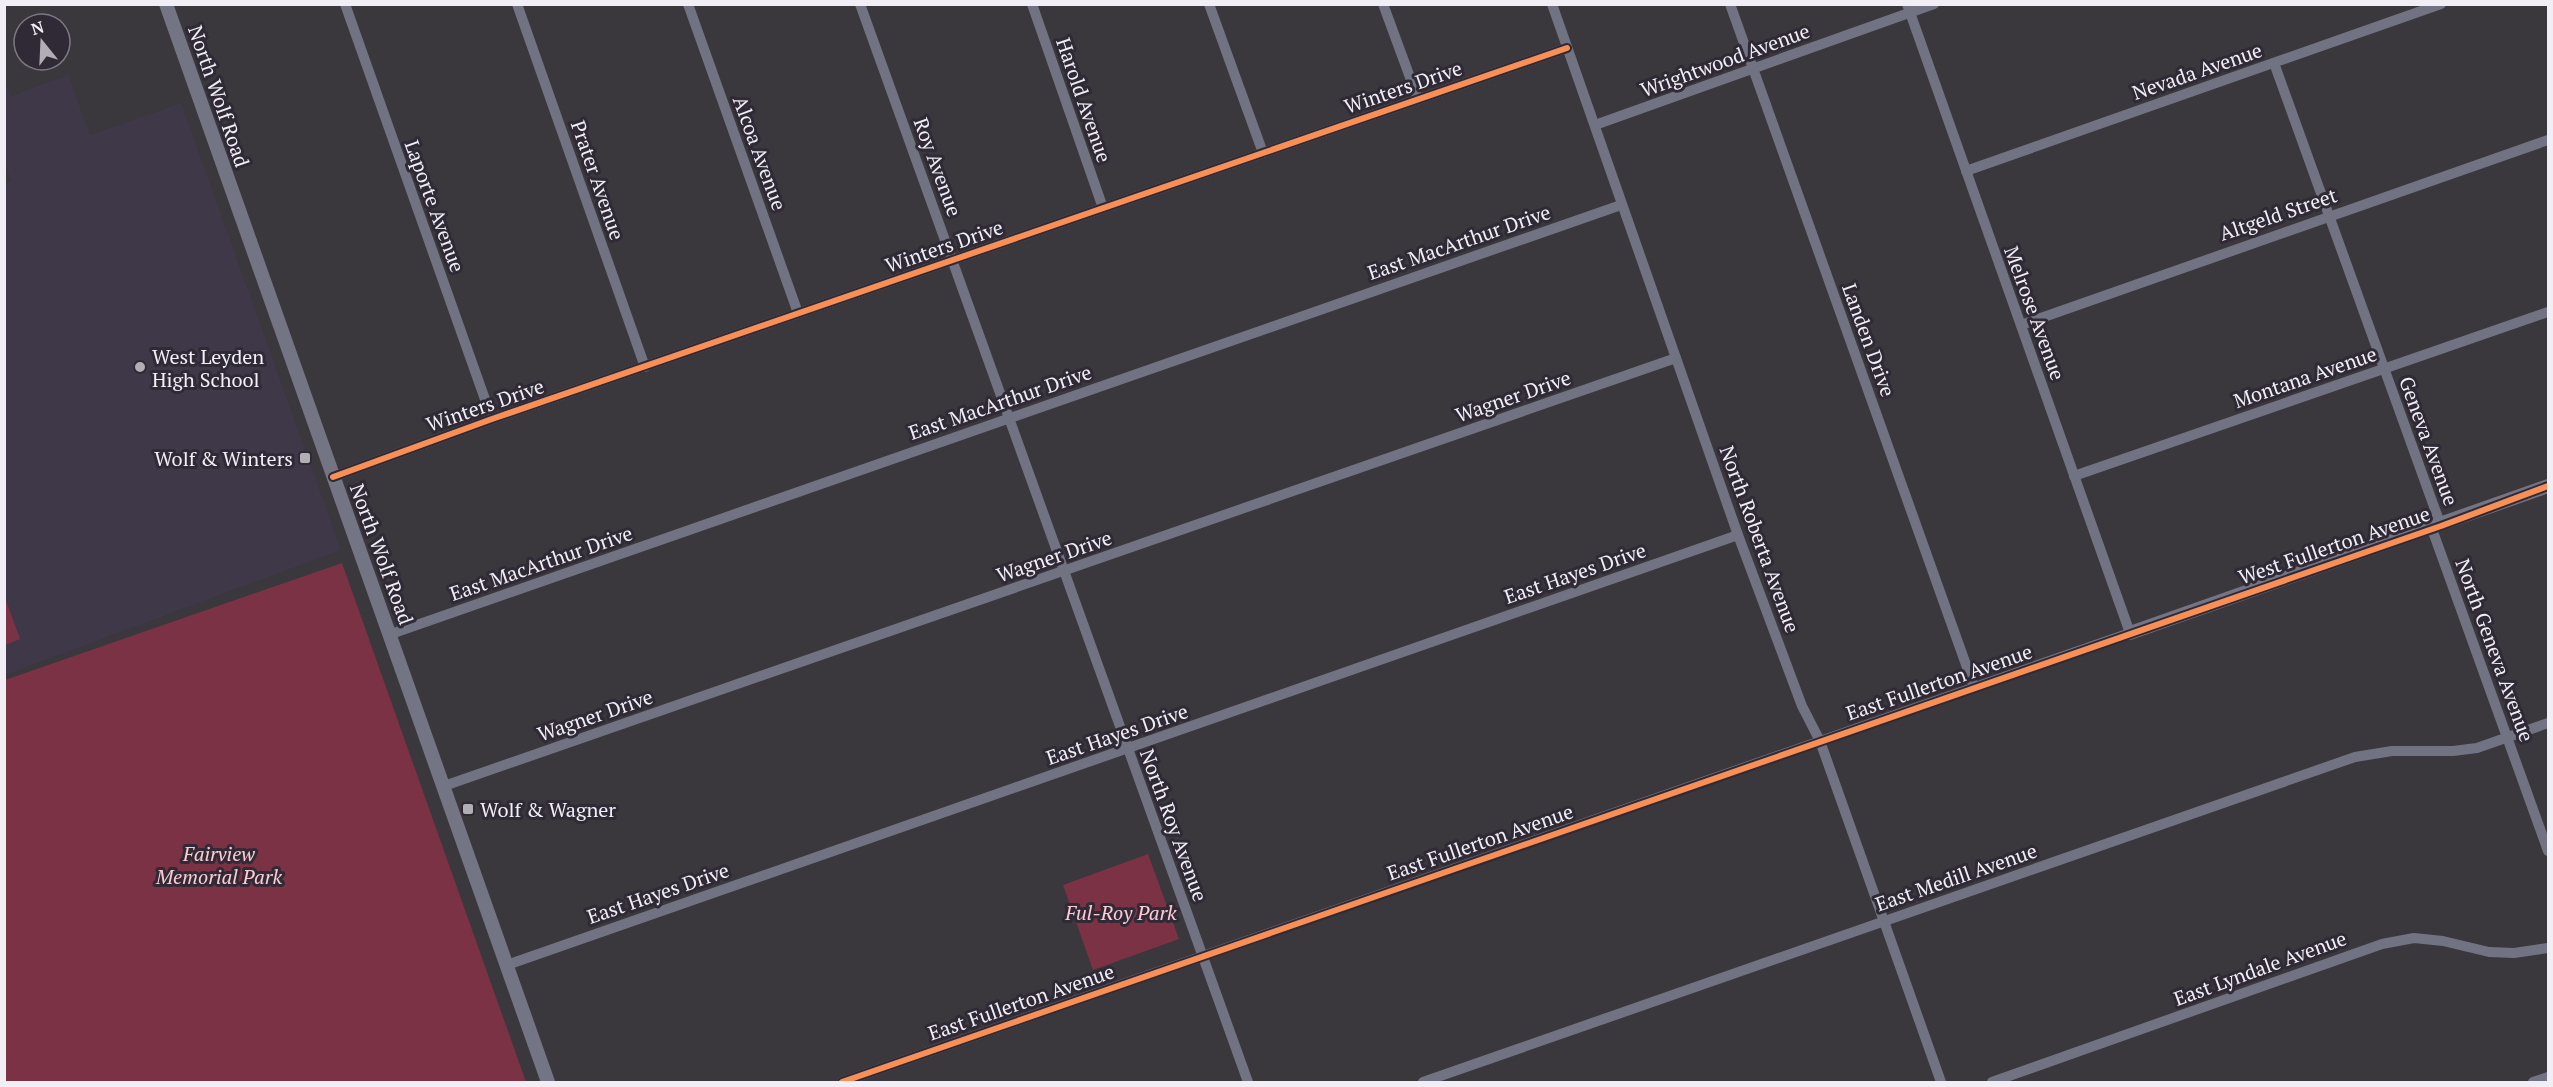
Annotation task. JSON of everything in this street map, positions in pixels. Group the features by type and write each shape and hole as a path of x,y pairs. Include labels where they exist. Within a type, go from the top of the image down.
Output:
{"main road":[{"name":"North Wolf Road","path":"166,4 333,477 391,634 548,1083"},
{"name":"West Fullerton Avenue","path":"2130,633 2548,486"}],"street":[{"name":"Laporte Avenue","path":"345,4 492,419"},
{"name":"Prater Avenue","path":"517,4 645,367"},
{"name":"Alcoa Avenue","path":"688,4 798,313"},
{"name":"Roy Avenue","path":"860,4 983,342"},
{"name":"Harold Avenue","path":"1032,4 1103,208"},
{"path":"1209,4 1263,153"},
{"path":"1383,4 1418,99"},
{"name":"North Roberta Avenue","path":"1552,4 1738,535 1802,706 1820,741 1941,1083"},
{"name":"Landen Drive","path":"1730,4 1974,687"},
{"name":"Wrightwood Avenue","path":"1595,125 1753,69 1909,9 1934,4"},
{"name":"Nevada Avenue","path":"1966,171 2441,4"},
{"name":"Melrose Avenue","path":"1909,9 2130,633"},
{"name":"Winters Drive","path":"333,477 492,419 1567,48"},
{"name":"Geneva Avenue","path":"2274,63 2383,369 2436,527"},
{"name":"Altgeld Street","path":"2020,325 2548,140"},
{"name":"East MacArthur Drive","path":"391,634 1621,205"},
{"name":"Montana Avenue","path":"2074,476 2548,312"},
{"name":"North Roy Avenue","path":"983,342 1248,1083"},
{"name":"Wagner Drive","path":"444,786 1676,358"},
{"name":"North Geneva Avenue","path":"2436,527 2548,851"},
{"name":"East Hayes Drive","path":"507,965 1738,535"},
{"name":"East Fullerton Avenue","path":"842,1083 2130,633"},
{"name":"East Medill Avenue","path":"1423,1083 2355,757 2391,751 2453,751 2476,748 2548,723"},
{"name":"East Lyndale Avenue","path":"1992,1083 2382,944 2414,938 2489,952 2514,953 2548,948"},
{"path":"2533,1083 2548,1077"}],"shaded area":[{"name":"West Leyden High School","path":"68,75 90,135 181,103 341,550 5,675 4,183 11,181 5,164 4,79 11,96"}],"green space":[{"name":"Fairview Memorial Park","path":"342,563 526,1082 5,1082 5,680"},
{"path":"4,595 20,639 5,645 4,645"},
{"name":"Ful-Roy Park","path":"1148,854 1179,939 1093,970 1063,885"}],"cycle path":[{"path":"333,477 492,419 1567,48"},
{"path":"842,1082 2441,526 2548,486"}],"place":[{"name":"West Leyden High School","path":"140,367"},
{"name":"Wolf & Winters","path":"305,458"},
{"name":"Wolf & Wagner","path":"468,809"}]}
